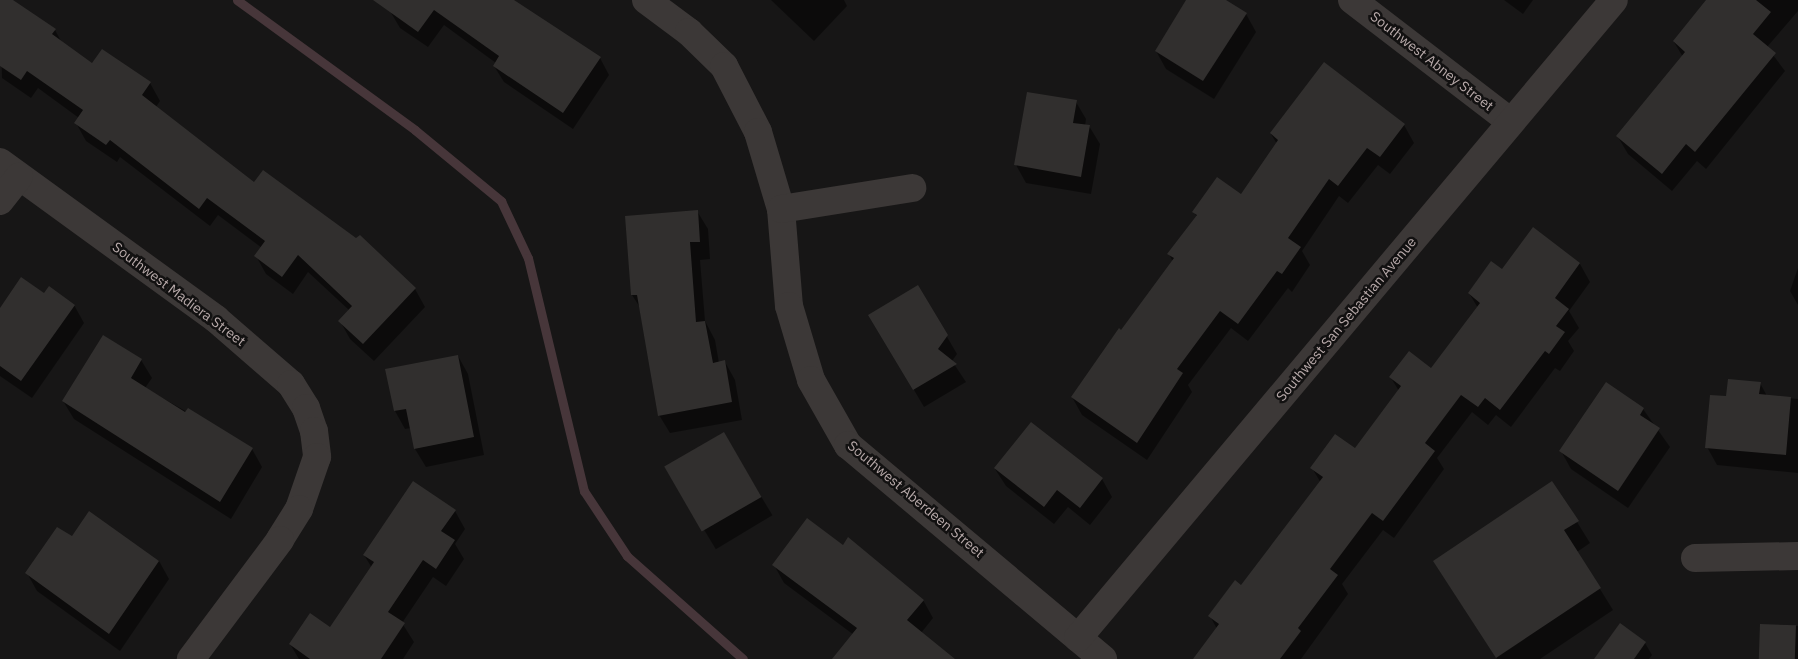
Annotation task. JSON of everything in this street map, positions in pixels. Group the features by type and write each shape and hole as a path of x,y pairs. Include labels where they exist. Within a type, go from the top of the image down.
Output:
{"street":[{"name":"Southwest Aberdeen Street","path":"646,0 689,32 724,66 758,132 781,209 789,306 811,380 848,445 1103,659"},
{"name":"Southwest Abney Street","path":"1352,0 1511,122"},
{"name":"Southwest San Sebastian Avenue","path":"1078,638 1614,0"},
{"path":"0,201 9,170"},
{"name":"Southwest Madiera Street","path":"9,170 216,319 264,358 291,384 306,408 314,431 317,457 299,509 280,540 191,659"},
{"path":"781,209 912,188"},
{"path":"1695,558 1798,556"}],"building":[{"path":"0,0 13,0 56,29 52,34 92,63 102,49 151,82 142,95 254,182 263,170 356,238 360,235 416,288 363,344 338,321 352,306 298,255 282,277 254,256 265,241 207,198 199,209 110,140 106,145 74,123 83,110 27,71 21,80 0,66"},
{"path":"373,0 514,0 601,57 563,113 493,66 499,56 434,10 418,32"},
{"path":"1186,0 1226,0 1247,13 1203,81 1155,51"},
{"path":"1706,0 1756,0 1771,12 1753,34 1776,53 1695,152 1686,144 1662,174 1616,136 1685,52 1673,41"},
{"path":"1324,62 1405,124 1380,157 1367,148 1338,186 1329,179 1288,238 1301,247 1282,274 1277,271 1238,324 1220,311 1177,369 1183,373 1137,443 1071,397 1119,328 1121,330 1174,258 1167,254 1197,215 1192,212 1217,177 1241,194 1278,140 1270,133"},
{"path":"1027,92 1077,100 1073,123 1090,125 1081,177 1014,165"},
{"path":"698,210 700,242 690,242 696,322 705,321 713,363 725,360 732,402 658,416 637,295 631,295 625,216"},
{"path":"1533,227 1580,263 1555,298 1569,309 1556,326 1565,332 1549,354 1545,351 1500,410 1485,398 1478,407 1461,395 1425,443 1435,451 1383,521 1372,513 1330,569 1338,575 1298,628 1301,631 1280,659 1193,659 1219,624 1208,616 1235,580 1241,585 1323,477 1310,468 1335,434 1355,448 1401,386 1389,377 1409,351 1431,368 1480,303 1468,293 1491,261 1502,269"},
{"path":"21,277 44,293 49,286 75,305 21,381 0,366 0,308"},
{"path":"918,285 948,335 938,349 957,364 913,390 868,315"},
{"path":"103,335 142,359 131,378 185,412 188,408 253,448 220,502 62,401"},
{"path":"458,355 474,437 414,449 406,409 394,411 385,369"},
{"path":"1728,379 1761,382 1759,394 1791,397 1786,455 1705,448 1710,395 1726,396"},
{"path":"1606,382 1644,408 1640,415 1660,428 1618,491 1559,451"},
{"path":"1031,422 1103,478 1080,508 1057,490 1044,507 994,468"},
{"path":"724,432 762,497 702,531 664,466"},
{"path":"413,481 456,510 441,531 455,540 436,569 423,560 388,612 405,623 381,659 310,659 289,644 310,613 330,627 374,562 363,555"},
{"path":"1552,481 1579,521 1564,530 1601,588 1496,658 1433,561"},
{"path":"89,511 159,561 109,634 25,573 57,527 72,536"},
{"path":"807,518 843,545 848,537 924,600 907,620 955,659 832,659 857,628 772,565"},
{"path":"1620,623 1646,642 1634,659 1594,659"},
{"path":"1760,624 1796,625 1795,659 1759,659"}],"waterway":[{"path":"237,0 415,130 501,201 528,258 584,491 627,556 743,659"}]}
